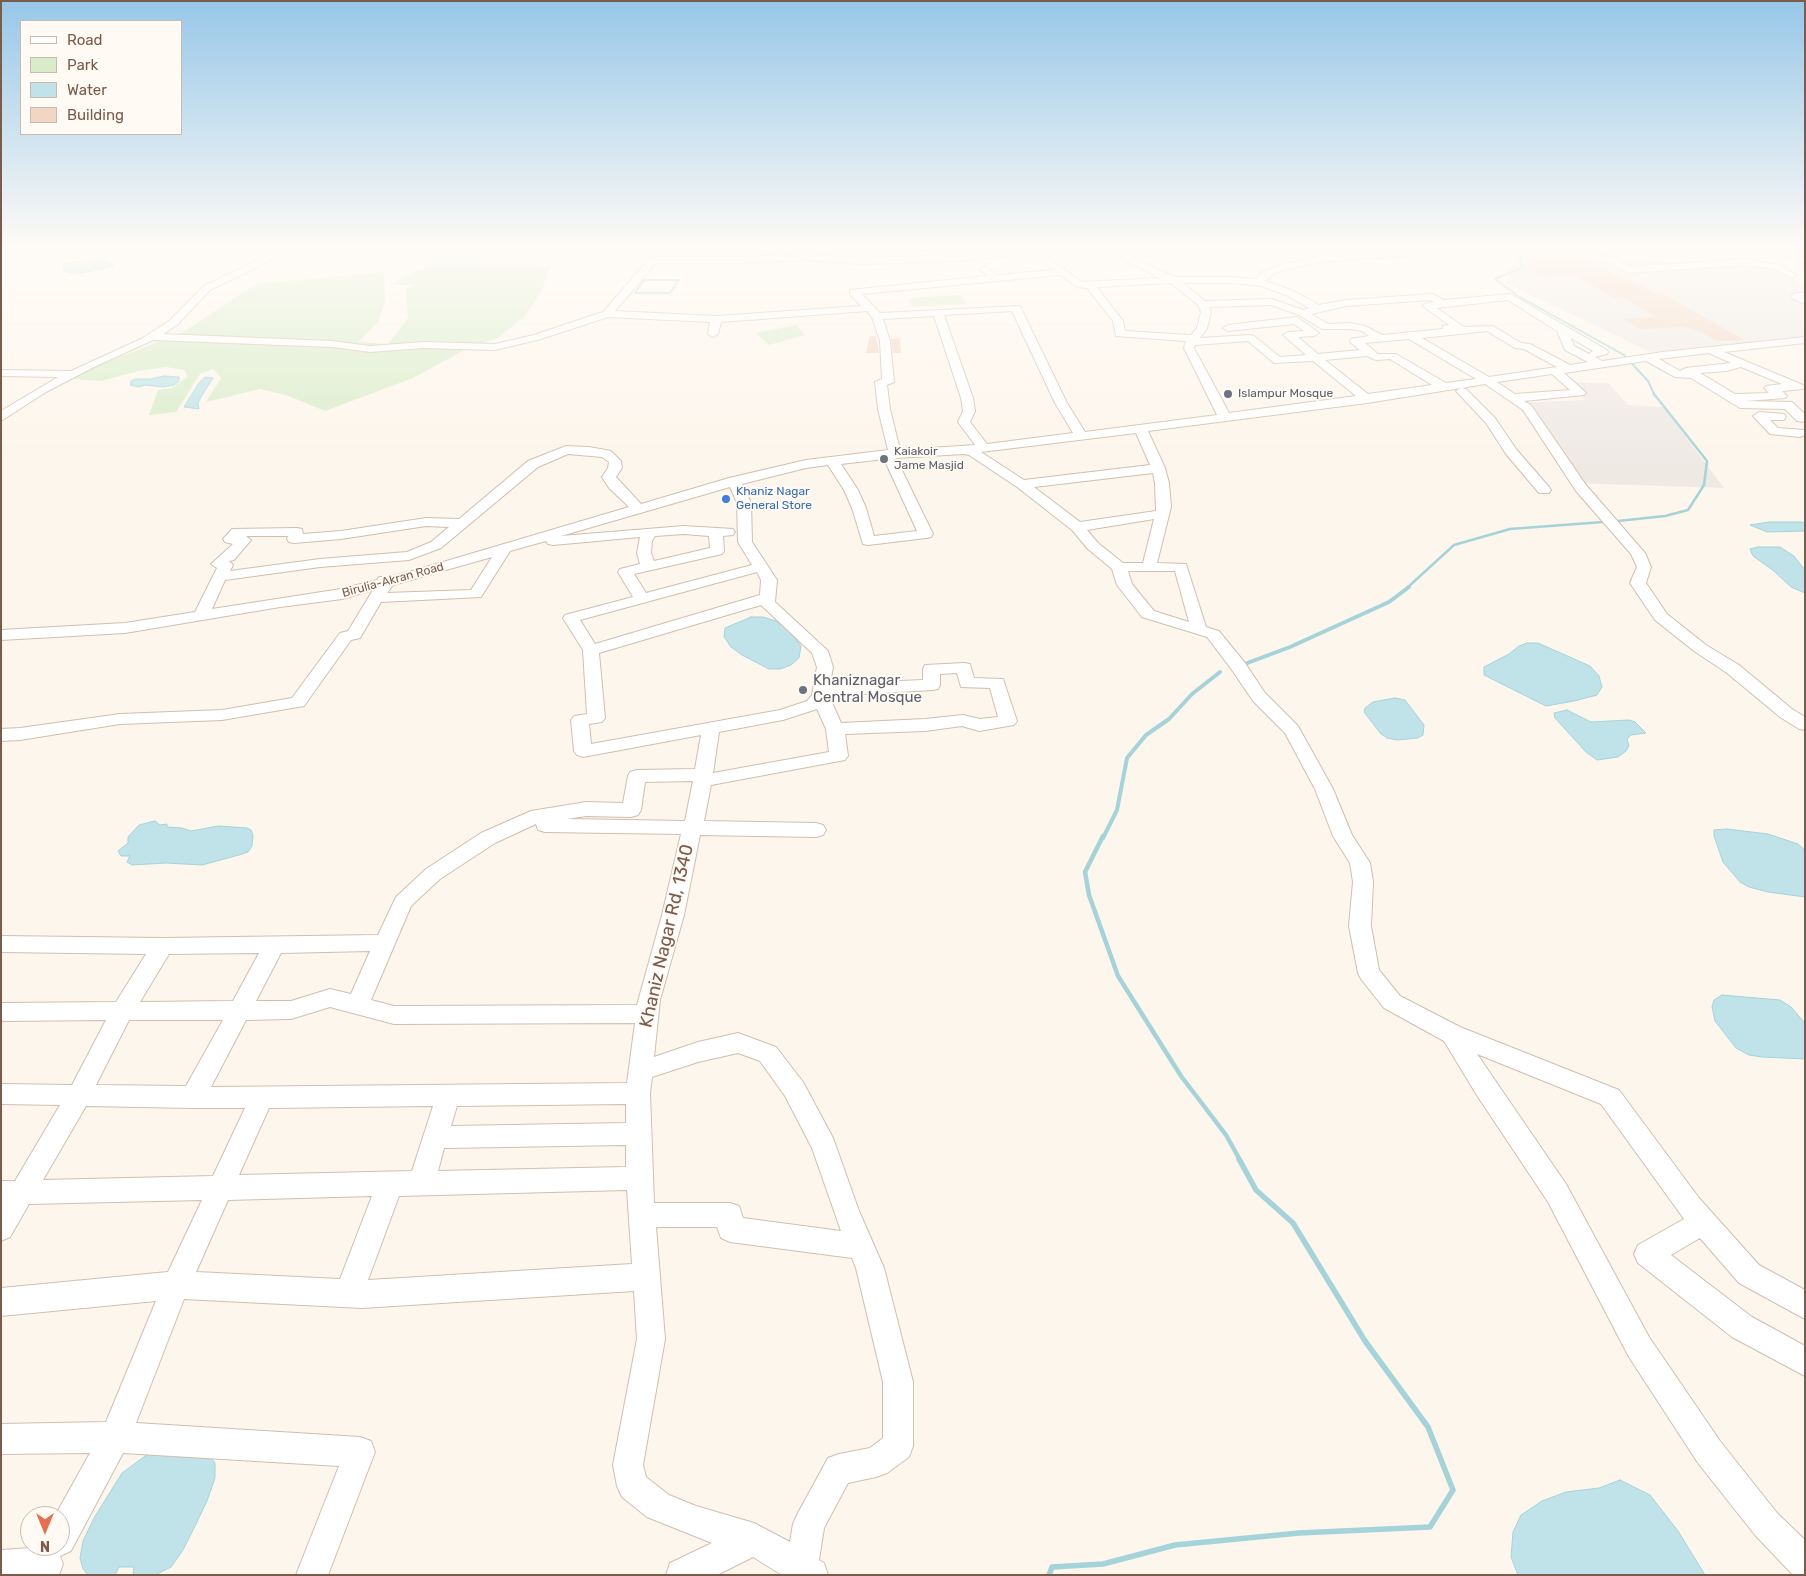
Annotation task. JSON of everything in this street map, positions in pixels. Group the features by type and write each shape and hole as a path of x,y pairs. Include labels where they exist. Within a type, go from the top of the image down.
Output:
{"street":[{"path":"1,417 42,390 151,337 175,320"},
{"path":"151,337 332,344 370,349 424,345 495,347 589,320"},
{"path":"713,334 716,320"},
{"path":"831,460 851,490 859,508 868,541 926,534 891,454 881,382 888,382 885,341 876,320"},
{"path":"940,320 967,398 969,412 964,422 984,448"},
{"path":"1021,320 1060,403 1081,436"},
{"path":"1117,320 1120,334 1203,334 1250,338 1278,361 1370,352"},
{"path":"1203,334 1205,320"},
{"path":"1225,418 1189,348 1203,334 1282,320"},
{"path":"1309,320 1314,333 1288,335 1314,358 1367,398"},
{"path":"1314,320 1326,327 1350,326 1365,329 1379,338"},
{"path":"1445,333 1439,328 1459,327 1448,320"},
{"path":"1523,335 1557,354 1603,352 1547,320"},
{"path":"1444,387 1392,356 1376,357 1355,342 1379,338 1490,328 1519,346 1526,346 1569,369"},
{"path":"1562,329 1569,348 1600,364"},
{"path":"1412,336 1486,380 1527,408 1580,488 1638,553 1644,567 1638,583 1661,617 1700,648 1734,669 1786,713 1805,725"},
{"path":"1800,340 1805,347"},
{"name":"Birulia-Akran Road","path":"1,635 125,628 280,602 342,594 387,583 638,508 774,471 831,460 964,450 1081,436 1225,418 1647,357 1800,340"},
{"path":"1709,349 1802,388"},
{"path":"1647,357 1679,375 1694,374 1744,405 1788,405 1803,418"},
{"path":"1674,372 1726,368 1741,363"},
{"path":"1511,398 1580,393 1555,371"},
{"path":"1,373 72,374"},
{"path":"1718,389 1767,386 1768,392 1778,405"},
{"path":"1732,398 1802,388"},
{"path":"1462,391 1491,421 1511,452 1544,490"},
{"path":"1803,418 1759,416 1774,431 1803,435"},
{"path":"1140,428 1158,468 1163,499 1162,514 1149,566"},
{"path":"220,576 320,563 409,556 436,545 533,464 566,450 606,454 615,461 615,468 609,477 614,485 638,508"},
{"path":"964,450 973,452 1022,484 1077,527 1093,546 1119,567 1125,585 1148,614 1213,634 1239,667 1259,697 1292,730 1324,789 1344,836 1360,863 1363,882 1360,926 1369,974 1392,1002 1452,1034 1610,1097 1690,1206 1749,1274 1805,1306"},
{"path":"1022,484 1158,468"},
{"path":"734,482 744,502 745,542 749,552 760,567 768,580 767,603 782,619 820,651 826,667 820,693 813,705 783,716 583,751 580,720 596,718 590,650 571,618 760,567"},
{"path":"648,567 644,553 651,535 653,504"},
{"path":"1077,527 1162,514"},
{"path":"201,616 226,565 218,564 224,558 230,557 244,540 230,538 237,532 297,532 294,539 341,535 426,522 462,523"},
{"path":"642,599 626,572 717,550 716,532"},
{"path":"519,544 622,535 744,533"},
{"path":"375,598 476,594 504,548"},
{"path":"1,735 20,734 120,718 193,718 222,715 298,702 346,636 354,635 375,598 387,583 377,572 378,559"},
{"path":"1119,567 1181,567 1199,629"},
{"path":"590,650 768,598"},
{"path":"820,693 932,685 931,669 964,668 967,683 997,683 1008,721 979,725 963,720 925,725 835,729"},
{"path":"357,1005 402,902 432,874 488,838 531,818 586,810 631,810 637,776 703,778 839,756 835,729 820,693"},
{"name":"Khaniz Nagar Rd, 1340","path":"711,728 693,828 647,1014 639,1082 639,1178 651,1339 628,1465 633,1486 658,1506 696,1522 754,1539 807,1571"},
{"path":"516,825 816,830"},
{"path":"1,944 163,946 384,943"},
{"path":"193,1097 274,944"},
{"path":"1,1228 12,1193 79,1095 121,1013 163,946"},
{"path":"1,1012 121,1013 291,1010 330,998 394,1015 647,1014"},
{"path":"1452,1034 1487,1090 1557,1193 1644,1356 1710,1452 1766,1524 1805,1563"},
{"path":"1,1094 262,1098 448,1096 639,1082 698,1052 738,1042 768,1054 794,1089 824,1146 870,1268 898,1382 898,1446 876,1462 839,1469 808,1524 807,1571"},
{"path":"421,1183 448,1096"},
{"path":"70,1520 114,1437 176,1285 262,1098"},
{"path":"435,1137 638,1134"},
{"path":"12,1193 639,1178"},
{"path":"349,1293 390,1184"},
{"path":"642,1215 730,1215 730,1229 861,1246"},
{"path":"1703,1222 1648,1254 1742,1327 1805,1362"},
{"path":"1,1302 176,1285 349,1293 647,1277"},
{"path":"1,1439 114,1437 360,1452 312,1575"},
{"path":"682,1575 754,1539"},
{"path":"1,1566 51,1556"}],"shaded area":[{"path":"1583,320 1805,320 1805,337 1651,352"},
{"path":"1570,382 1608,383 1628,405 1663,407 1724,488 1572,483 1516,403 1585,400"}],"green space":[{"path":"202,320 379,320 358,342 388,344 407,320 521,320 498,338 470,347 413,378 325,411 286,395 260,389 206,402 221,378 213,369 200,374 176,412 149,415 158,390 172,388 187,377 185,370 166,367 138,371 102,381 72,379 90,369 185,331"},
{"path":"796,325 805,335 769,345 756,333"}],"water":[{"path":"164,376 179,377 179,381 174,385 163,387 130,385 131,381 135,379 150,379"},
{"path":"205,377 213,378 198,403 199,409 184,407 199,383"},
{"path":"1769,522 1805,523 1805,531 1767,532 1750,525"},
{"path":"1780,547 1794,556 1805,570 1805,593 1791,587 1774,571 1753,556 1750,549"},
{"path":"751,617 763,617 776,621 790,631 801,646 799,658 791,665 780,669 769,669 731,647 724,637 725,628"},
{"path":"1527,643 1538,643 1590,666 1599,676 1602,687 1597,695 1546,706 1484,675 1484,667"},
{"path":"1395,698 1405,700 1424,725 1423,735 1418,738 1397,740 1387,738 1381,734 1364,712 1365,708 1373,702"},
{"path":"1567,710 1591,722 1629,720 1635,722 1646,733 1631,735 1627,739 1629,746 1618,757 1597,760 1586,752 1555,718 1554,713"},
{"path":"155,821 160,825 167,824 167,827 191,831 218,826 247,828 251,830 253,835 252,846 248,852 202,865 166,863 132,865 127,862 130,856 121,856 118,851 128,843 128,837 139,825"},
{"path":"1727,829 1768,834 1798,844 1805,850 1805,897 1768,892 1749,887 1740,882 1723,862 1714,836 1714,830"},
{"path":"1722,995 1780,1000 1791,1007 1805,1023 1805,1059 1749,1055 1736,1048 1715,1021 1712,1007 1714,1000"},
{"path":"152,1451 206,1452 215,1463 215,1478 207,1501 183,1550 171,1567 155,1575 133,1575 134,1567 119,1567 115,1575 88,1575 83,1569 80,1558 83,1541 94,1518 122,1473"},
{"path":"1620,1480 1650,1495 1678,1531 1705,1575 1518,1575 1511,1557 1513,1532 1521,1515 1542,1501 1566,1492 1599,1488"}],"building":[{"path":"1625,320 1708,320 1744,340 1718,341 1697,330 1683,327 1640,329"},
{"path":"870,336 876,336 879,353 866,353"},
{"path":"900,338 901,353 893,353 891,339"}],"waterway":[{"path":"1560,320 1624,355 1648,381 1654,394"},
{"path":"1618,521 1665,516 1688,510 1704,485 1707,461 1654,394"},
{"path":"1407,588 1454,545 1510,529 1603,522"},
{"path":"1242,665 1290,647 1389,602 1409,587"},
{"path":"1103,838 1117,810 1127,758 1146,735 1169,719 1192,694 1220,672"},
{"path":"1103,836 1085,872 1089,895 1118,976 1181,1076 1226,1135 1240,1160"},
{"path":"1049,1575 1052,1567 1103,1564 1175,1545 1299,1533 1430,1527 1453,1490 1428,1427 1365,1341 1293,1223 1256,1190 1239,1159"}],"place":[{"name":"Islampur Mosque","path":"1228,394"},
{"name":"Kaiakoir Jame Masjid","path":"884,459"},
{"name":"Khaniz Nagar General Store","path":"726,499"},
{"name":"Khaniznagar Central Mosque","path":"803,690"}]}
